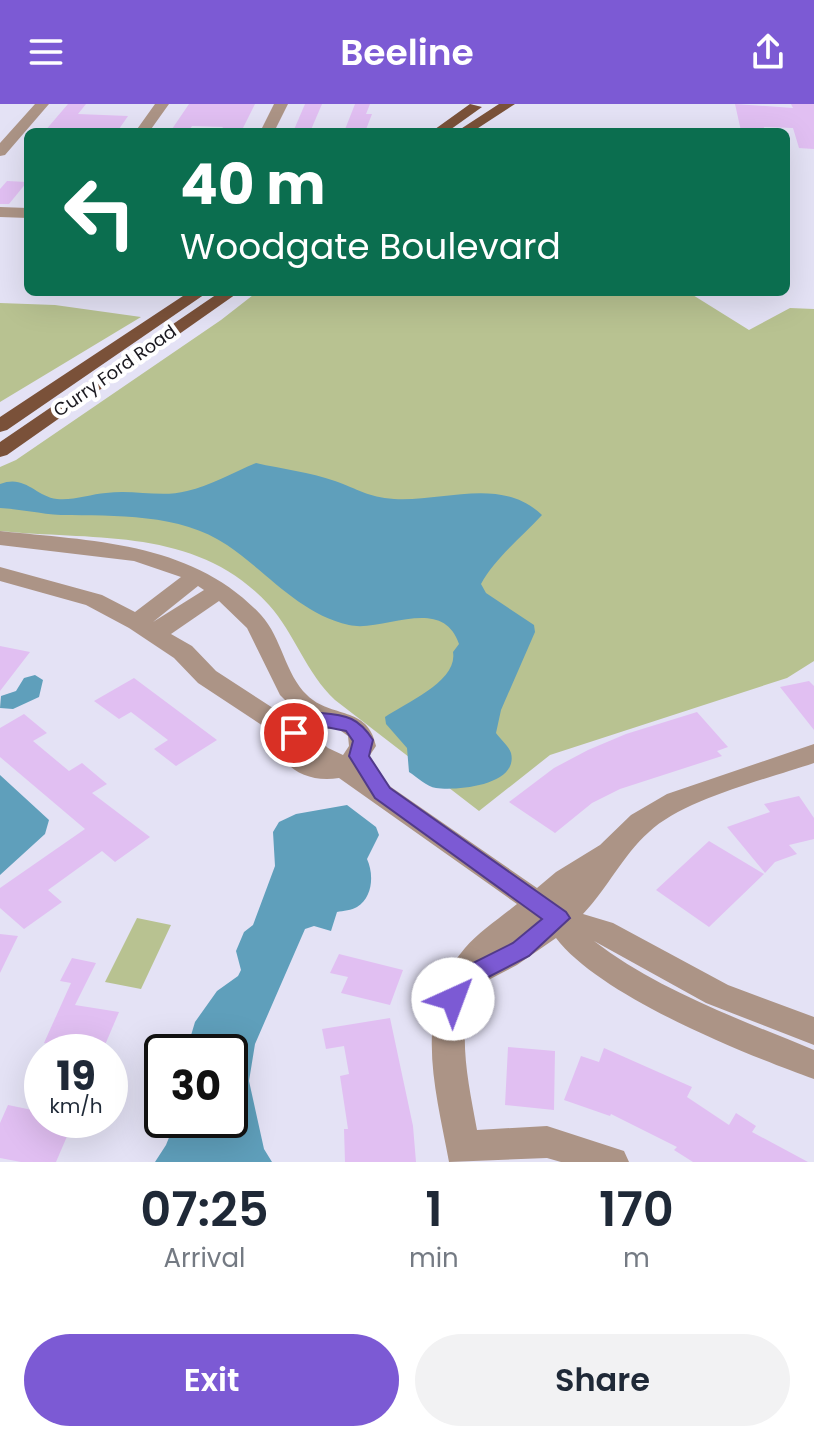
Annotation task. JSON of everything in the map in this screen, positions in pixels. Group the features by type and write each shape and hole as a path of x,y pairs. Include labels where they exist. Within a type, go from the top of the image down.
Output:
{"main road":[{"path":"444,128 480,104"},
{"path":"469,128 508,104"},
{"name":"Curry Ford Road","path":"0,426 194,296"},
{"path":"147,350 157,335 214,296"},
{"name":"Curry Ford Road","path":"0,451 225,296"}],"street":[{"path":"0,152 42,104"},
{"path":"145,128 162,104"},
{"path":"269,128 281,104"},
{"path":"0,212 24,213"},
{"path":"0,538 123,550 163,560 197,576 256,624 295,699 333,719 344,721 360,732 363,748 327,752"},
{"path":"0,574 94,600 146,628 183,652 207,677 327,752 549,911 581,948 604,966 701,1018 814,1065"},
{"path":"146,628 197,576"},
{"path":"146,628 218,591"},
{"path":"327,752 310,722 333,719"},
{"path":"612,1162 547,1142 465,1154 447,1057 448,1016 457,982 521,949 549,911 602,873 610,853 641,822 677,801 814,753"},
{"path":"549,911 602,931 717,994 814,1031"}],"green space":[{"path":"252,296 694,296 749,330 790,308 814,309 814,661 787,678 550,755 479,811 335,700 316,678 278,616 241,580 210,562 143,542 0,531 0,467 16,460"},
{"path":"0,303 55,305 141,317 0,402"},
{"path":"137,918 171,925 141,989 105,982"}],"water":[{"path":"256,463 316,475 385,498 471,494 509,496 526,503 542,515 501,557 481,584 486,593 534,625 535,632 501,710 496,733 511,753 511,764 505,773 484,784 470,787 433,787 409,772 407,748 386,724 385,717 429,690 448,672 453,652 459,644 451,629 439,621 410,619 363,626 331,620 300,602 227,545 189,527 147,518 61,515 0,508 0,484 9,482 23,484 57,499 116,492 167,494 204,486"},
{"path":"35,675 43,680 39,697 13,709 0,708 1,696 16,691 24,678"},
{"path":"0,775 49,820 45,834 0,875"},
{"path":"347,805 376,827 379,835 367,859 371,878 366,897 357,907 337,912 331,931 314,926 305,929 255,1044 249,1081 264,1149 272,1162 155,1162 169,1138 248,1138 248,1034 191,1034 195,1022 217,991 238,976 241,970 236,951 244,932 253,925 275,866 273,832 279,822 296,814"}],"building":[{"path":"68,104 86,104 78,114 128,116 120,128 47,128"},
{"path":"189,104 255,104 243,128 173,128"},
{"path":"305,104 322,104 312,128 295,128"},
{"path":"355,104 370,104 366,114 372,114 367,128 346,128"},
{"path":"735,104 793,108 791,104 814,104 814,149 799,148 793,128 740,128"},
{"path":"7,181 24,182 9,204 0,204 0,189"},
{"path":"0,646 30,652 0,691"},
{"path":"134,678 217,740 176,766 154,749 168,740 131,712 119,719 94,701"},
{"path":"809,681 814,686 814,730 780,687"},
{"path":"697,712 728,747 717,751 722,756 620,789 592,803 555,833 509,802 554,768 588,750 626,734"},
{"path":"24,714 47,733 33,741 69,771 82,763 107,784 92,793 150,837 115,862 102,851 48,890 62,902 24,929 0,908 0,888 85,829 0,757 0,728"},
{"path":"799,796 814,818 814,839 789,845 797,854 775,862 765,873 727,827 770,812 764,804"},
{"path":"709,841 764,874 709,927 656,890"},
{"path":"0,934 18,936 0,973"},
{"path":"339,954 403,970 390,1005 341,993 348,977 330,973"},
{"path":"72,958 96,963 75,1005 119,1012 110,1034 48,1034 71,983 60,981"},
{"path":"390,1018 413,1126 416,1162 345,1162 344,1129 348,1129 340,1076 349,1074 344,1046 326,1049 322,1029"},
{"path":"508,1047 555,1051 554,1110 505,1105"},
{"path":"604,1048 692,1087 687,1097 729,1125 736,1113 756,1126 752,1132 808,1162 693,1162 674,1150 677,1147 611,1114 564,1100 581,1056 599,1062"},
{"path":"8,1105 24,1108 24,1138 66,1138 56,1162 21,1162 0,1158 0,1123"}],"route":[{"path":"294,733 301,726 321,719 344,721 353,726 363,740 359,756 382,793 558,918 521,949 457,982 453,999"}]}
